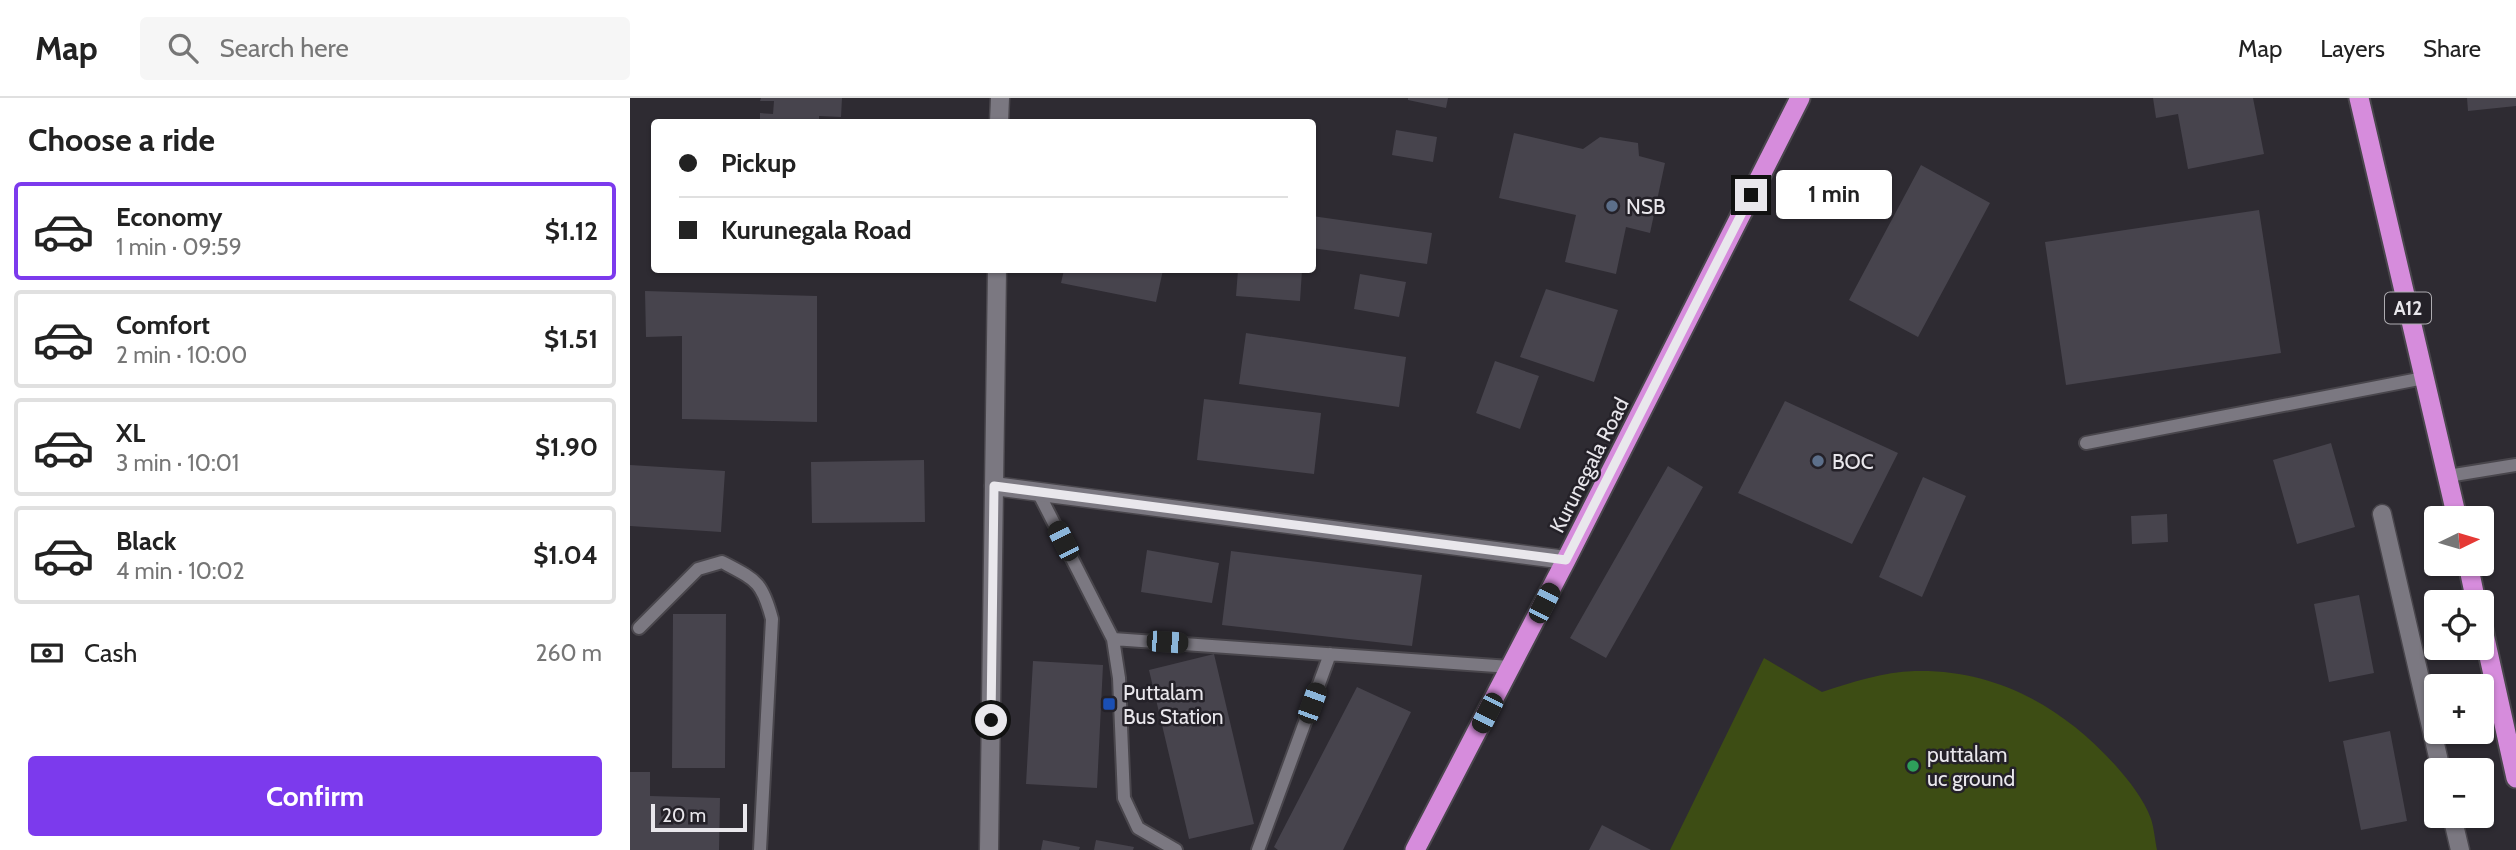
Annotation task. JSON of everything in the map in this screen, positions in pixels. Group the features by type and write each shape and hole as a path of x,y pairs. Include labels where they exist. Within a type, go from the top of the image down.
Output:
{"highway":[{"name":"Kurunegala Road","path":"1415,850 1566,560 1800,98"},
{"name":"A12","path":"2359,98 2454,506"},
{"path":"2490,660 2516,778"}],"street":[{"path":"999,119 1000,98"},
{"path":"989,850 997,273"},
{"path":"994,486 1566,560"},
{"path":"2382,514 2438,758"},
{"path":"2455,828 2460,850"}],"lane":[{"path":"2085,443 2424,378"},
{"path":"2448,476 2516,465"},
{"path":"1038,492 1113,639 1119,678 1124,798 1138,828 1176,850"},
{"path":"639,628 698,569 722,562 755,580 765,594 772,619 760,850"},
{"path":"1113,639 1510,667"},
{"path":"1258,850 1330,654"}],"green space":[{"name":"puttalam uc ground","path":"1764,658 1822,692 1879,675 1915,671 1973,677 2026,696 2074,726 2121,772 2148,812 2157,850 1670,850"}],"building":[{"path":"761,98 842,98 841,117 760,119 760,113 773,114 774,101 760,101"},
{"path":"1408,98 1448,98 1446,108"},
{"path":"2153,98 2253,98 2264,154 2188,169 2178,114 2156,118"},
{"path":"2467,98 2516,98 2516,106 2468,111"},
{"path":"1396,130 1437,137 1433,162 1392,155"},
{"path":"1514,133 1583,149 1600,137 1638,143 1639,156 1665,163 1650,233 1626,227 1616,274 1565,262 1576,215 1499,198"},
{"path":"1921,165 1990,203 1918,337 1849,300"},
{"path":"2259,210 2281,353 2066,385 2045,242"},
{"path":"1316,217 1432,233 1427,264 1316,249"},
{"path":"1063,273 1162,273 1156,302 1061,283"},
{"path":"1238,273 1302,273 1300,301 1236,296"},
{"path":"1360,274 1406,282 1399,317 1354,309"},
{"path":"1546,289 1618,310 1594,382 1520,357"},
{"path":"645,291 817,296 817,422 682,419 682,336 646,337"},
{"path":"1246,333 1406,357 1399,407 1239,384"},
{"path":"1495,361 1539,376 1520,429 1476,413"},
{"path":"1204,399 1321,413 1314,474 1197,460"},
{"path":"1785,401 1898,453 1852,544 1738,493"},
{"path":"2331,443 2355,527 2297,544 2273,460"},
{"path":"924,460 925,522 812,523 811,462"},
{"path":"630,465 725,471 721,532 630,526"},
{"path":"1668,466 1703,487 1606,658 1570,638"},
{"path":"1923,477 1966,496 1922,597 1879,577"},
{"path":"2167,514 2168,542 2132,544 2131,516"},
{"path":"1147,550 1219,563 1212,603 1141,592"},
{"path":"1231,551 1422,575 1412,646 1222,625"},
{"path":"2359,595 2374,673 2329,682 2314,604"},
{"path":"673,614 726,614 725,768 672,768"},
{"path":"1214,654 1254,824 1189,839 1149,670"},
{"path":"1033,661 1103,665 1097,788 1026,784"},
{"path":"1357,687 1411,712 1343,850 1278,850 1274,847"},
{"path":"2390,731 2407,821 2361,830 2343,741"},
{"path":"630,772 650,772 650,796 720,798 719,850 630,850"},
{"path":"1602,825 1651,850 1589,850"},
{"path":"1043,840 1080,847 1079,850 1041,850"},
{"path":"1096,840 1134,847 1133,850 1094,850"}],"place":[{"name":"NSB","path":"1612,206"},
{"name":"BOC","path":"1818,461"},
{"name":"Puttalam Bus Station","path":"1109,704"},
{"name":"puttalam uc ground","path":"1913,766"}],"route":[{"path":"991,720 994,486 1566,560 1751,195"}]}
